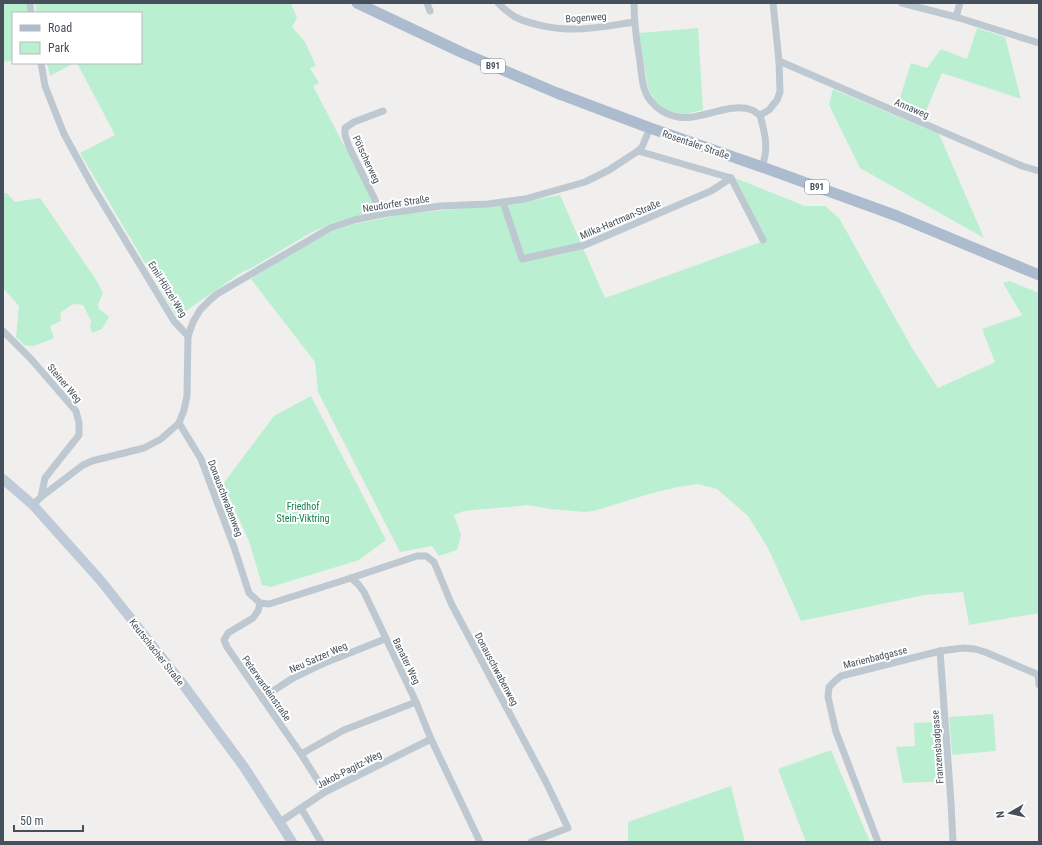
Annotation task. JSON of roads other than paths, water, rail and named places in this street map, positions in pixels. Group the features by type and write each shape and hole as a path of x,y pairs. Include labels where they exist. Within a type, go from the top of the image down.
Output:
{"main road":[{"name":"Rosentaler Straße","path":"357,3 463,53 557,94 897,216 1039,275"},
{"name":"Keutschacher Straße","path":"3,478 33,505 101,581 182,683 244,767 292,842"}],"street":[{"path":"427,3 430,11"},
{"name":"Bogenweg","path":"498,3 515,16 535,24 552,27 584,29 634,22"},
{"path":"634,3 634,22 644,89 651,102 661,112 680,118 691,118 740,108 751,110 760,115 766,145 766,157 762,167"},
{"path":"760,115 770,110 777,100 780,92 779,61 773,3"},
{"path":"902,3 956,17 1039,43"},
{"path":"956,17 960,3"},
{"name":"Annaweg","path":"779,61 1022,166 1039,171"},
{"name":"Emil-Hölzel-Weg","path":"41,64 46,86 64,134 91,184 174,321 188,336"},
{"name":"Pötscherweg","path":"382,214 349,147 345,135 345,128 354,122 383,111"},
{"name":"Neudorfer Straße","path":"188,336 193,322 200,310 217,294 330,228 354,220 382,214 441,206 502,202 575,186 610,170 638,151 642,147 650,128"},
{"path":"638,151 731,178 763,240"},
{"name":"Milka-Hartman-Straße","path":"502,202 522,259 585,245 711,191 731,178"},
{"name":"Steiner Weg","path":"3,331 31,359 76,411 79,423 79,435 45,478 41,497"},
{"path":"33,505 41,497 83,466 92,461 144,448 161,439 179,423 187,396 188,336"},
{"name":"Donauschwabenweg","path":"179,423 201,459 234,547 249,593 260,603"},
{"name":"Donauschwabenweg","path":"350,578 417,556 426,556 434,562 451,604 546,782 568,828 531,842"},
{"path":"260,603 269,604 350,578"},
{"name":"Banater Weg","path":"350,578 358,584 364,592 480,842"},
{"name":"Peterwardeinstraße","path":"260,603 258,611 253,618 228,633 224,640 226,647 301,754 325,792"},
{"name":"Neu Satzer Weg","path":"262,698 293,678 322,664 385,639"},
{"name":"Marienbadgasse","path":"878,842 836,732 828,697 830,688 834,681 841,676 940,651 963,648 985,652 1039,675"},
{"name":"Franzensbadgasse","path":"940,651 953,842"},
{"path":"1039,675 1039,685"},
{"path":"301,754 344,730 416,702"},
{"name":"Jakob-Pagitz-Weg","path":"280,822 325,792 431,739"},
{"path":"301,808 321,842"}],"park label":[{"name":"Friedhof Stein-Viktring","path":"303,512"}]}
